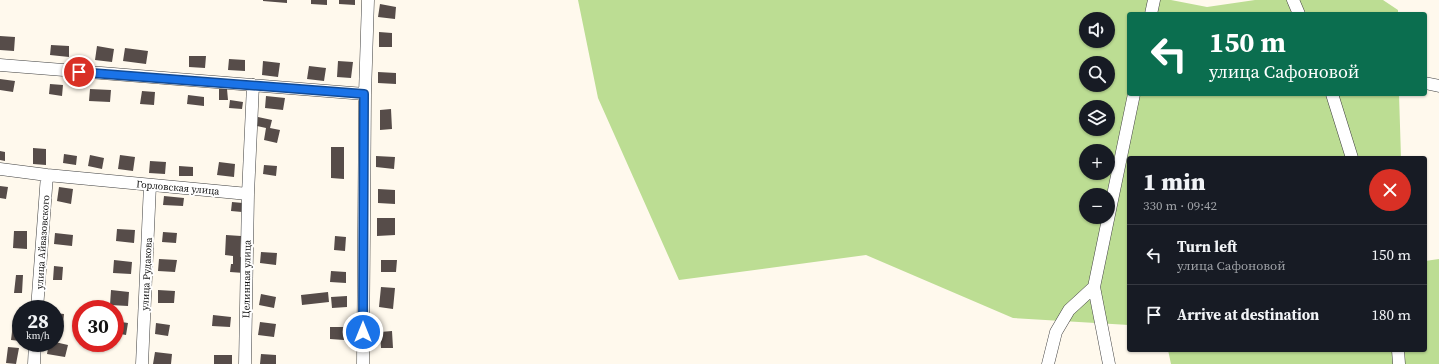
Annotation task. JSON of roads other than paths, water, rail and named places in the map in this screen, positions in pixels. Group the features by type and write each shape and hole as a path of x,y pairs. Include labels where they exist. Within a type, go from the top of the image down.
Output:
{"street":[{"path":"363,364 364,94 368,0"},
{"path":"1151,12 1154,0"},
{"path":"1293,0 1299,12"},
{"path":"0,65 364,94"},
{"path":"1427,83 1439,86"},
{"path":"248,194 253,85"},
{"path":"1109,364 1094,287 1134,96"},
{"path":"1333,96 1351,156"},
{"name":"Горловская улица","path":"0,169 47,175 248,194"},
{"name":"улица Айвазовского","path":"38,300 47,175"},
{"name":"улица Рудакова","path":"142,364 150,185"},
{"name":"Целинная улица","path":"244,364 248,194"},
{"path":"1048,364 1056,332 1069,310 1094,287"},
{"path":"34,364 35,352"},
{"path":"1398,352 1399,364"}]}
